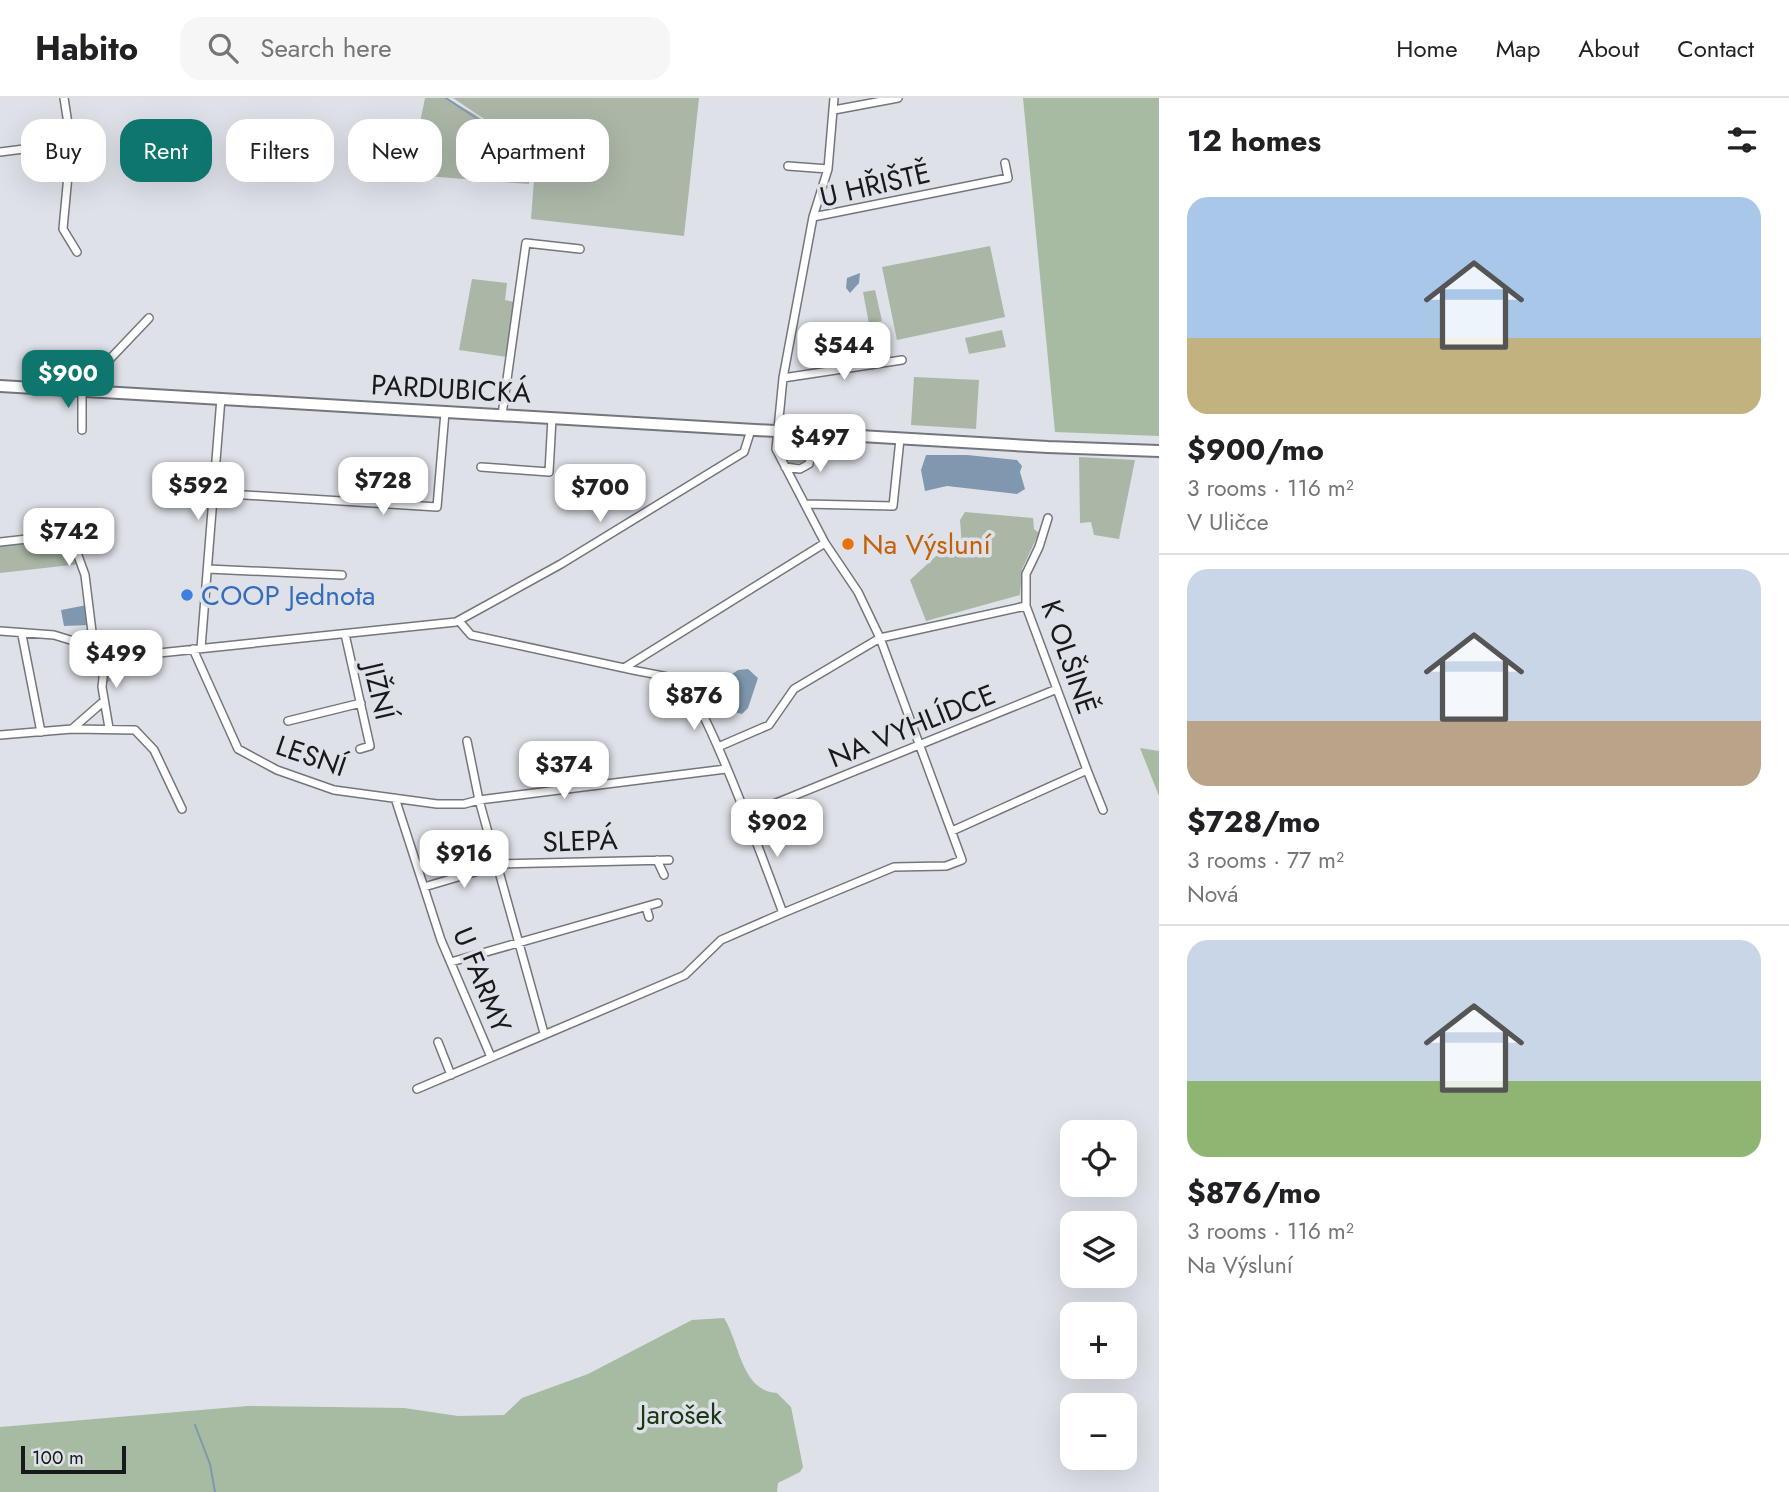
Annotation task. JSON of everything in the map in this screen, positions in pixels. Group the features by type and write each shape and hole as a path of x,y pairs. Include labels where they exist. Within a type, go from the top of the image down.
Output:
{"street":[{"path":"64,98 67,119"},
{"path":"813,217 828,169 834,98"},
{"path":"834,110 898,98"},
{"path":"0,152 21,149"},
{"name":"U HŘIŠTĚ","path":"777,432 783,378 813,217 1008,178 1005,163"},
{"path":"788,166 828,169"},
{"path":"67,182 63,229 77,253"},
{"path":"502,415 526,243 580,249"},
{"path":"95,391 109,360 149,318"},
{"path":"783,378 902,360"},
{"name":"PARDUBICKÁ","path":"0,386 900,439 1159,450"},
{"path":"82,390 82,430"},
{"path":"197,649 208,569 221,398"},
{"path":"214,493 437,507 445,412"},
{"path":"481,467 549,472 552,418"},
{"path":"0,631 22,635 61,636 106,652 140,655 459,621 561,564 744,452 751,430"},
{"path":"417,1088 685,975 721,940 783,913 894,867 946,866 962,860 880,638 858,592 825,543 777,452 777,432"},
{"path":"785,467 800,469 809,464 814,434"},
{"path":"805,505 893,506 900,439"},
{"name":"K OLŠINĚ","path":"1048,518 1039,547 1026,574 1026,606 1102,810"},
{"path":"0,542 63,536 72,539 85,575 94,648"},
{"path":"624,668 825,543"},
{"path":"208,569 342,575"},
{"path":"718,747 769,724 794,689 880,638 1026,606"},
{"path":"459,621 471,635 682,683 691,694 718,747 783,913"},
{"name":"JIŽNÍ","path":"345,634 370,747 360,749"},
{"path":"22,635 41,732"},
{"name":"LESNÍ","path":"197,649 238,749 305,782 437,804 464,804 726,769"},
{"path":"106,652 102,679 103,701 109,728"},
{"name":"NA VYHLÍDCE","path":"744,816 1056,690"},
{"path":"72,729 103,701"},
{"path":"288,721 360,703"},
{"path":"0,735 109,728 141,733 154,750 182,809"},
{"path":"467,741 496,866 544,1033"},
{"path":"952,831 1087,770"},
{"name":"U FARMY","path":"395,798 451,962 491,1057"},
{"name":"SLEPÁ","path":"657,860 664,875"},
{"name":"SLEPÁ","path":"424,887 496,866 669,860"},
{"path":"451,962 658,903"},
{"path":"646,907 649,917"},
{"path":"438,1042 451,1075"}],"green space":[{"path":"425,98 446,98 481,119 456,119 456,178 442,177 442,119 421,119"},
{"path":"453,98 699,98 684,236 531,219 534,182 609,182 609,119 484,119"},
{"path":"1023,98 1159,98 1159,436 1055,432"},
{"path":"990,246 1005,317 897,340 882,267"},
{"path":"472,279 507,283 505,300 514,302 507,357 459,350"},
{"path":"875,290 882,321 869,324 863,292"},
{"path":"1002,330 1006,347 969,354 965,338"},
{"path":"914,377 979,380 976,429 911,425"},
{"path":"784,436 805,438 808,442 808,458 804,463 787,463 781,444"},
{"path":"1079,457 1135,460 1119,539 1094,535 1091,522 1080,523"},
{"path":"965,512 1033,518 1034,529 1039,533 1022,569 1020,595 926,621 910,580 936,556 962,547 960,520"},
{"path":"63,539 69,541 80,564 0,573 0,545"},
{"path":"114,658 131,659 135,667 106,683 108,663"},
{"path":"1140,748 1159,751 1159,796"},
{"name":"Jarošek","path":"724,1318 749,1375 756,1384 777,1393 791,1407 803,1467 800,1472 778,1483 777,1492 0,1492 0,1427 248,1406 404,1408 458,1416 504,1415 522,1398 588,1374 692,1320"}],"water":[{"path":"860,273 859,283 850,293 846,288 847,278"},
{"path":"926,455 967,455 1017,460 1022,466 1020,472 1025,489 1017,494 947,486 925,491 921,470"},
{"path":"87,605 89,625 64,626 61,610"},
{"path":"748,669 758,678 748,708 742,714 714,707 702,694 738,670"}],"waterway":[{"path":"446,98 478,119"},
{"path":"195,1425 210,1464 215,1492"}],"place":[{"name":"Na Výsluní","path":"848,544"},
{"name":"COOP Jednota","path":"187,595"}]}
